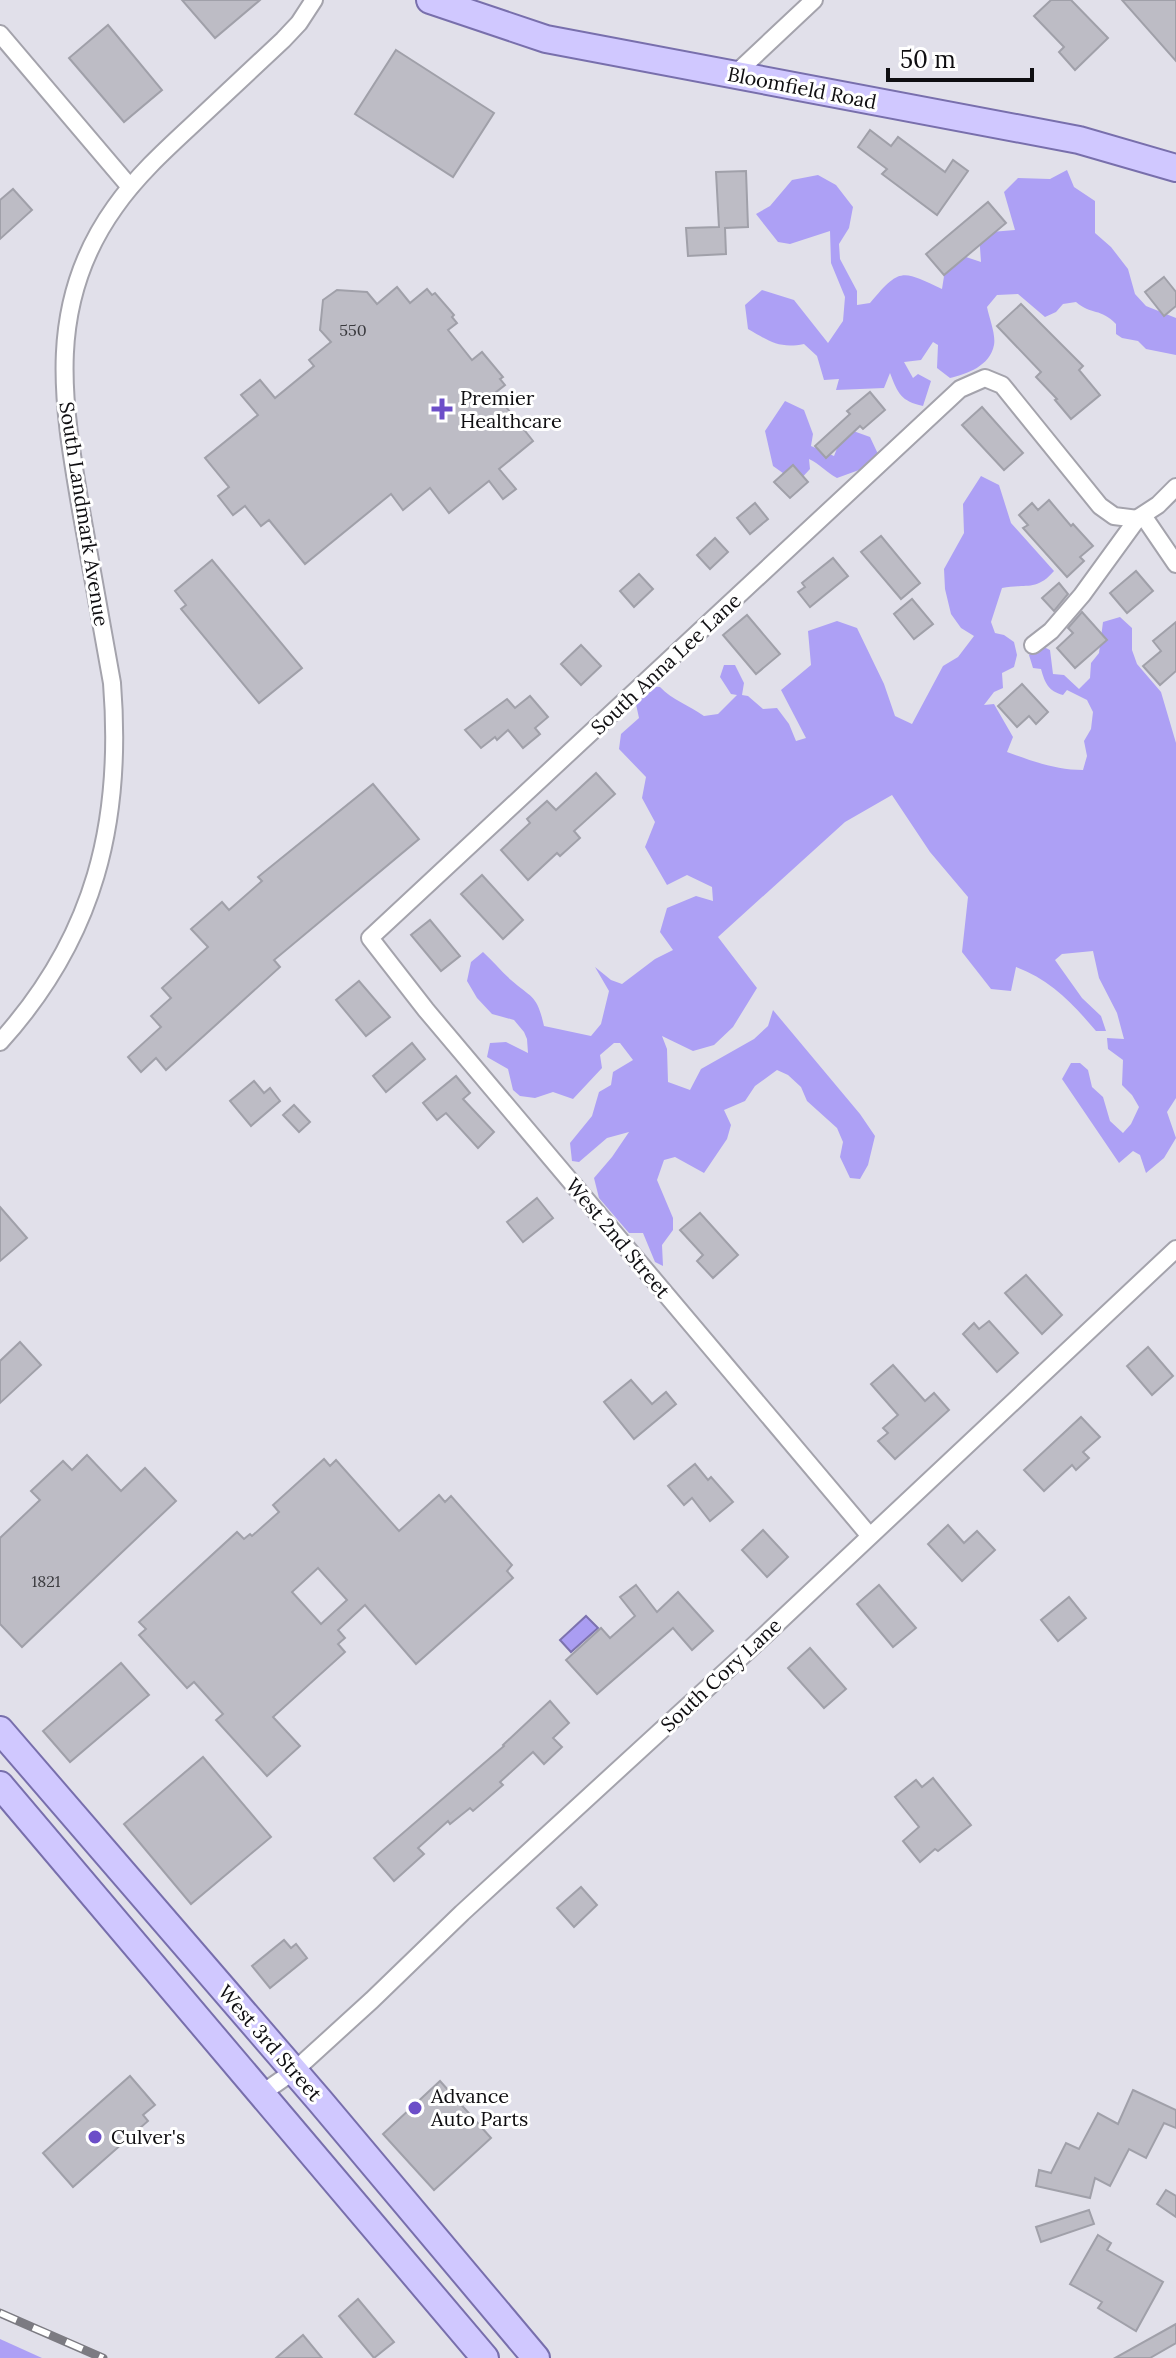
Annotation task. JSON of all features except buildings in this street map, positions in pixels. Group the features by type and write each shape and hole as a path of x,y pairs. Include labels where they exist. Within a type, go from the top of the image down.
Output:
{"main road":[{"name":"Bloomfield Road","path":"430,0 546,39 1079,140 1176,168"},
{"name":"West 3rd Street","path":"0,1730 536,2358"},
{"name":"West 3rd Street","path":"0,1785 485,2358"}],"street":[{"name":"South Landmark Avenue","path":"0,1042 46,985 67,949 96,876 110,812 115,723 112,683 69,440 63,372 68,321 88,252 102,225 130,187 165,150 283,40 314,0"},
{"path":"733,76 814,0"},
{"path":"0,34 130,187"},
{"name":"South Anna Lee Lane","path":"370,938 960,389 985,378 1002,385 1100,506 1114,516 1138,518"},
{"path":"1033,645 1051,631 1082,595 1138,518 1158,505 1176,487"},
{"path":"1138,518 1146,520 1176,564"},
{"name":"West 2nd Street","path":"370,938 426,1010 869,1535"},
{"name":"South Cory Lane","path":"261,2094 294,2071 1176,1249"}],"shaded area":[{"path":"1067,170 1074,187 1095,201 1095,233 1128,269 1135,294 1146,306 1176,318 1176,355 1146,349 1138,341 1122,338 1116,334 1116,324 1111,319 1076,302 1063,304 1045,317 1018,294 997,295 987,307 994,345 983,364 950,378 937,368 938,345 933,342 921,360 904,362 913,378 918,374 931,381 923,406 901,396 890,373 884,388 836,390 839,379 824,380 817,356 804,344 781,345 748,329 745,305 762,290 794,300 828,343 843,321 845,297 831,263 830,231 790,244 778,242 756,214 770,206 792,180 818,175 836,185 853,207 849,228 839,244 840,259 857,291 857,305 870,303 888,283 902,275 918,278 942,289 948,251 981,262 979,233 1015,230 1004,192 1018,178 1050,179"},
{"path":"785,401 804,410 813,434 811,446 834,456 845,428 870,437 878,454 859,470 837,478 809,459 810,469 797,483 773,466 765,431"},
{"path":"981,476 999,485 1011,523 1054,571 1036,584 1002,588 991,622 995,633 1014,642 1017,655 1014,667 1002,673 1003,688 994,692 984,705 994,704 1013,737 1007,752 1073,770 1083,770 1087,756 1084,741 1091,729 1093,712 1087,700 1067,690 1063,695 1051,689 1041,669 1033,668 1029,655 1035,648 1050,650 1053,674 1064,675 1079,689 1090,678 1091,663 1099,653 1103,622 1120,617 1132,628 1132,650 1137,664 1161,692 1176,743 1176,1098 1167,1112 1176,1138 1164,1158 1146,1173 1140,1155 1133,1151 1119,1163 1062,1079 1071,1063 1080,1063 1088,1070 1092,1087 1103,1097 1110,1121 1123,1133 1131,1124 1139,1107 1122,1085 1123,1060 1108,1049 1107,1038 1124,1039 1117,1013 1099,978 1093,951 1062,954 1055,960 1082,998 1101,1016 1106,1031 1096,1031 1051,986 1016,967 1011,991 991,989 962,952 968,897 930,852 892,795 845,822 718,937 757,988 733,1027 714,1045 693,1051 662,1036 667,1049 668,1082 690,1090 701,1069 754,1039 768,1026 773,1010 875,1136 868,1165 860,1179 850,1178 840,1157 843,1142 837,1128 807,1101 801,1087 777,1070 755,1086 745,1101 724,1110 731,1125 727,1139 704,1173 675,1157 664,1160 657,1180 673,1218 673,1230 662,1245 663,1266 655,1262 643,1233 629,1233 599,1198 594,1178 629,1132 607,1138 579,1162 572,1161 570,1143 592,1116 599,1092 611,1085 613,1072 633,1060 620,1043 614,1043 600,1055 602,1068 573,1099 553,1092 535,1098 520,1096 513,1090 508,1069 487,1057 490,1043 506,1042 528,1053 527,1039 514,1020 492,1014 477,998 467,981 471,962 483,952 533,998 544,1026 591,1036 601,1024 609,991 595,967 611,980 622,984 655,959 673,950 660,932 667,908 696,896 713,901 712,887 687,875 667,885 645,847 655,822 642,798 646,777 619,749 621,734 639,718 632,686 660,687 704,716 718,714 737,695 731,694 720,677 724,665 735,665 744,683 742,695 748,696 763,709 777,708 789,724 796,741 806,738 781,690 811,665 808,631 837,621 857,628 884,684 895,716 912,724 943,666 958,657 974,636 961,628 951,614 944,569 964,533 963,504"},
{"path":"586,1616 598,1628 571,1652 560,1640"},
{"path":"0,2339 42,2358 0,2358"}],"railway":[{"path":"0,2313 103,2358"}],"place":[{"name":"Premier Healthcare","path":"442,409"},
{"name":"Advance Auto Parts","path":"415,2108"},
{"name":"Culver's","path":"95,2137"}]}
